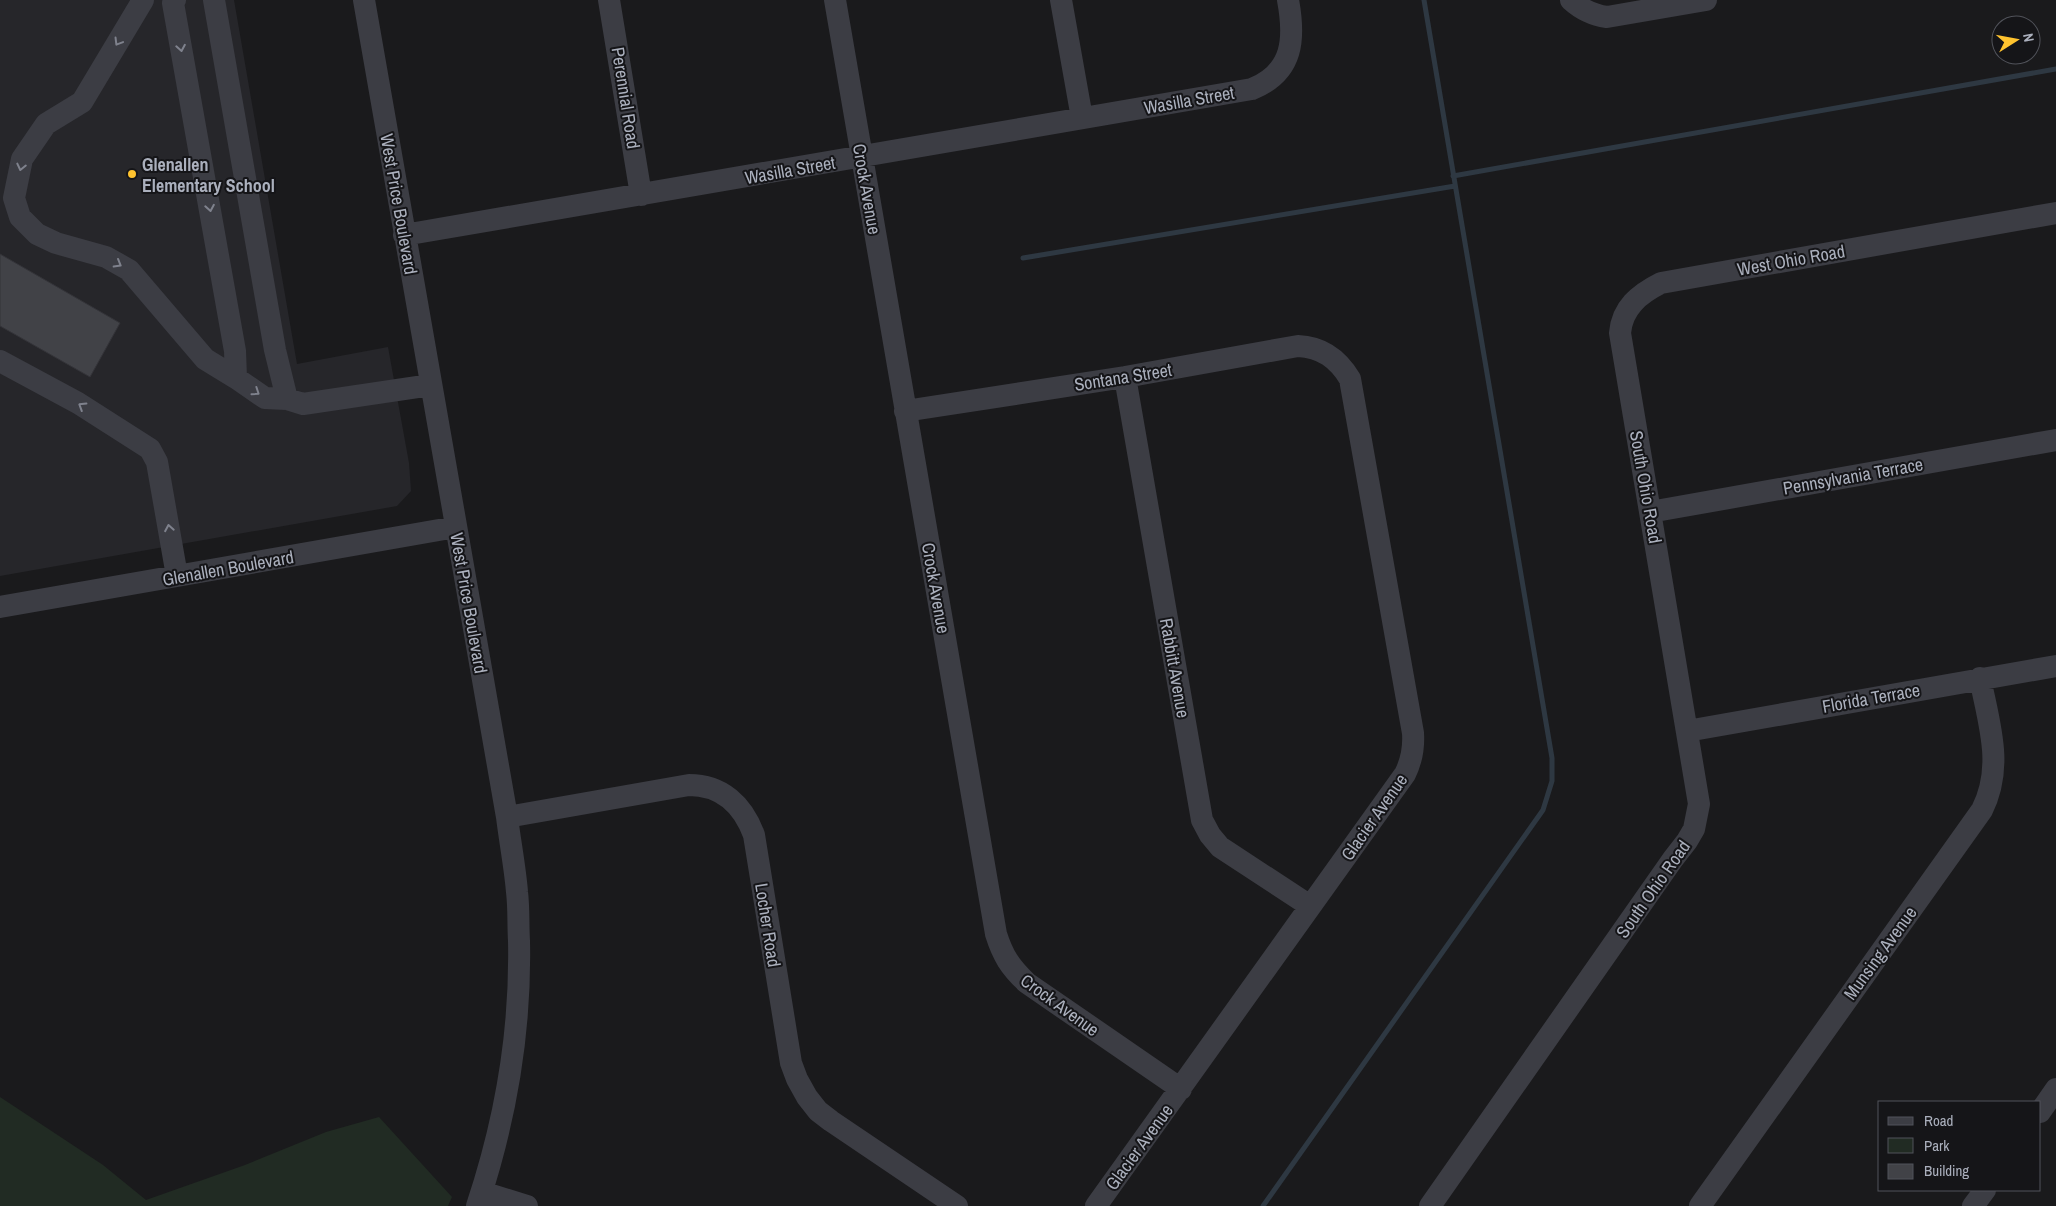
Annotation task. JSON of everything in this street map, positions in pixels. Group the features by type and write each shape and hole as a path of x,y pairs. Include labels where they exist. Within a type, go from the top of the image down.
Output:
{"street":[{"path":"143,0 82,102 46,124 22,159 14,198 20,217 38,234 56,243 106,257 128,270 204,359 265,398 287,399 303,404 431,385"},
{"path":"175,0 173,3 236,351 236,378"},
{"path":"214,0 275,350 287,399"},
{"name":"West Price Boulevard","path":"364,0 507,817 518,893 519,968 517,1017 511,1074 496,1146 479,1199"},
{"name":"Perennial Road","path":"609,0 642,195"},
{"name":"Crock Avenue","path":"834,0 1001,951 1011,968 1027,983 1180,1089"},
{"path":"1061,0 1082,118"},
{"name":"Wasilla Street","path":"404,235 1252,89 1273,77 1284,62 1290,47 1292,32 1288,0"},
{"path":"1571,0 1579,8 1607,17 1706,0"},
{"name":"West Ohio Road","path":"1631,400 1620,325 1632,302 1644,291 1661,283 2056,213"},
{"name":"Sontana Street","path":"905,411 1125,377 1298,346 1307,346 1323,351 1337,360"},
{"name":"Glacier Avenue","path":"1096,1206 1405,774 1411,761 1414,747 1379,533 1350,379 1337,360"},
{"path":"0,361 78,403 150,449 157,462 177,576"},
{"name":"Rabbitt Avenue","path":"1125,377 1202,820 1210,835 1220,847 1310,906"},
{"name":"South Ohio Road","path":"1430,1206 1673,859 1687,842 1694,829 1699,804 1631,400"},
{"name":"Pennsylvania Terrace","path":"1650,512 2056,440"},
{"name":"Glenallen Boulevard","path":"0,607 456,527"},
{"name":"Florida Terrace","path":"1687,731 2056,666"},
{"name":"Munsing Avenue","path":"1700,1206 1982,810 1992,788 1994,755 1980,678"},
{"name":"Locher Road","path":"507,817 689,785 713,789 728,797 740,808 748,820 754,835 791,1063 796,1079 807,1097 831,1121 957,1206"},
{"path":"2041,1111 2056,1089"},
{"path":"1973,1206 1984,1191"},
{"path":"479,1199 527,1206"}],"shaded area":[{"name":"Glenallen Elementary School","path":"0,0 234,0 297,364 388,347 409,463 411,491 397,506 0,576"}],"green space":[{"path":"0,1097 103,1165 146,1200 245,1165 326,1132 379,1117 452,1197 448,1206 0,1206"}],"building":[{"path":"0,254 120,323 90,377 0,326"}],"waterway":[{"path":"1263,1206 1543,810 1552,781 1552,758 1424,0"},
{"path":"1453,176 2056,69"},
{"path":"1023,258 1455,186"}],"place":[{"name":"Glenallen Elementary School","path":"132,174"}]}
